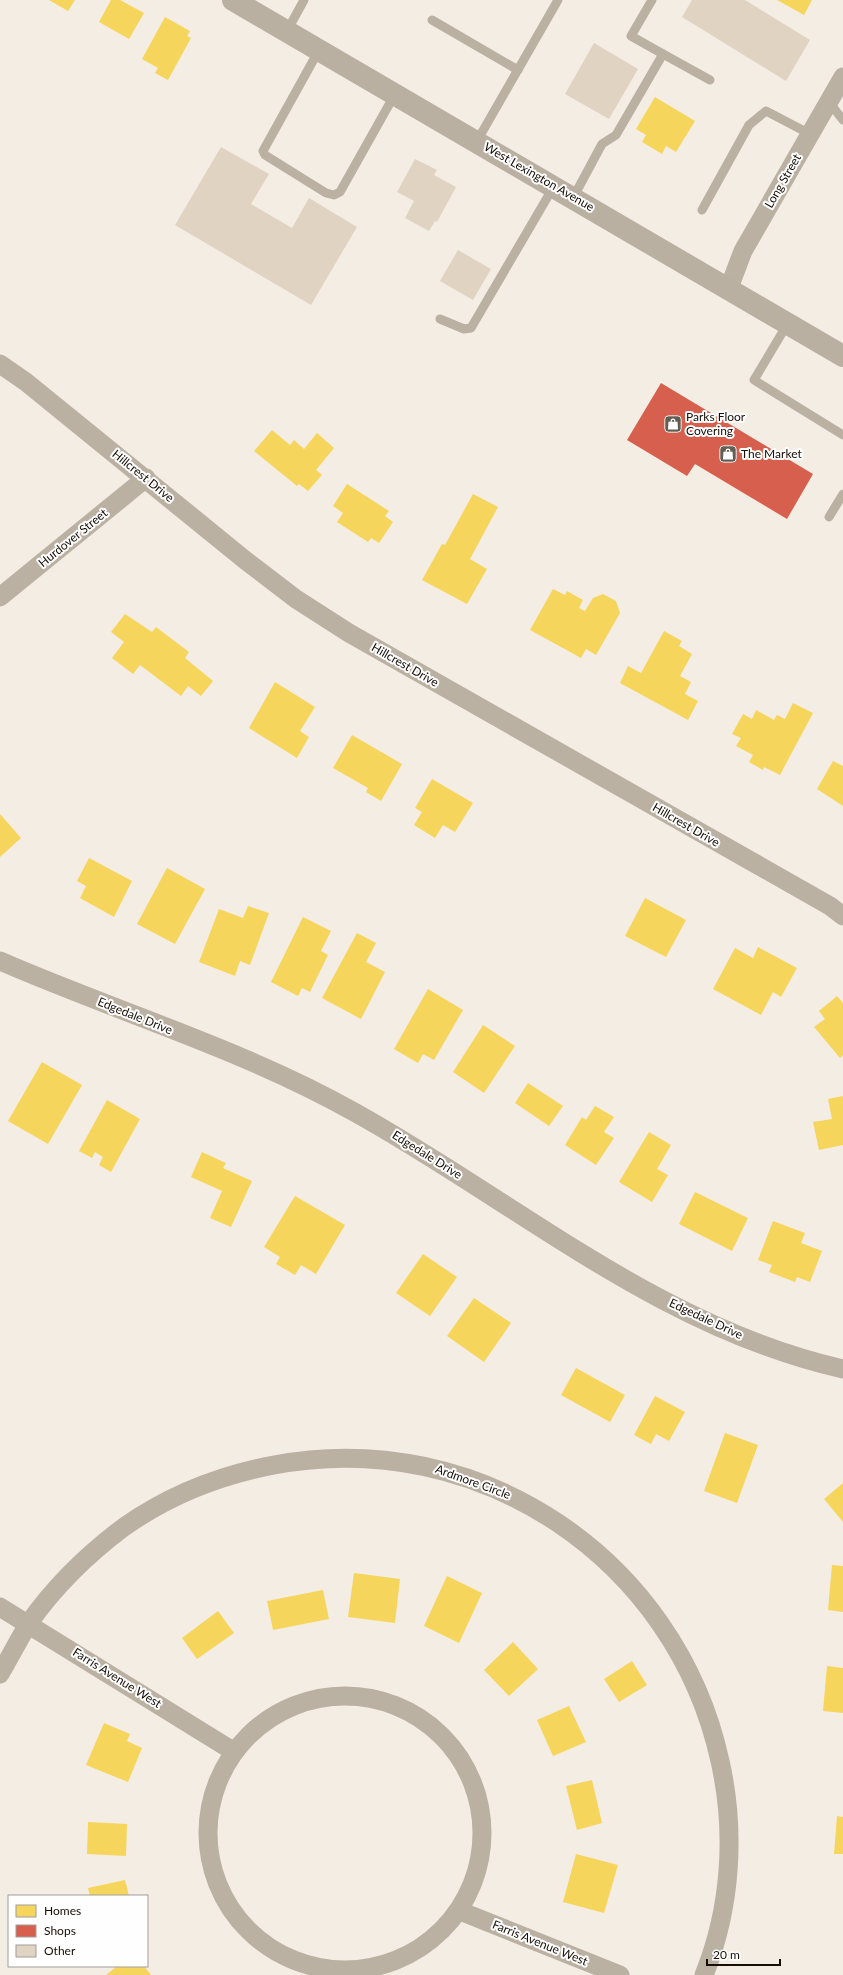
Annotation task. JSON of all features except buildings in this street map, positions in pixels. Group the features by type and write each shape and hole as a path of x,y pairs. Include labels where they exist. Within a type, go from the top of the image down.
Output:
{"street":[{"name":"West Lexington Avenue","path":"233,0 729,288 843,356"},
{"name":"Long Street","path":"729,288 743,251 843,77"},
{"name":"Hillcrest Drive","path":"0,364 26,382 245,560 296,599 342,629 830,906 843,916"},
{"name":"Hurdover Street","path":"0,597 146,478"},
{"name":"Edgedale Drive","path":"0,961 298,1082 355,1112 420,1150 535,1226 607,1269 688,1312 763,1345 818,1363 843,1369"},
{"name":"Ardmore Circle","path":"0,1674 29,1623 57,1587 84,1560 125,1526 171,1499 205,1484 249,1469 294,1461 332,1458 385,1460 437,1469 474,1480 516,1498 556,1520 592,1548 626,1579 659,1621 680,1653 700,1694 715,1737 725,1782 729,1827 728,1873 722,1918 704,1975"},
{"name":"Farris Avenue West","path":"0,1607 29,1623 233,1751"},
{"path":"332,1695 371,1698 408,1710 440,1733 464,1763 479,1799 484,1838 477,1876 460,1911 430,1943 391,1964 348,1972 305,1965 265,1946 234,1915 214,1877 206,1833 213,1790 233,1751 260,1724 294,1704 332,1695"},
{"name":"Farris Avenue West","path":"460,1911 620,1975"}],"lane":[{"path":"287,31 304,0"},
{"path":"477,141 558,0"},
{"path":"652,0 631,36 710,80"},
{"path":"432,20 518,70"},
{"path":"319,50 263,151 266,156 326,193 334,195 340,192 395,94"},
{"path":"573,198 602,144 616,135 663,54"},
{"path":"829,102 843,120"},
{"path":"702,210 749,125 766,111 810,134"},
{"path":"440,319 464,329 471,328 554,186"},
{"path":"788,323 754,380 843,435"},
{"path":"829,517 843,494"}],"place":[{"name":"Parks Floor Covering","path":"673,424"},
{"name":"The Market","path":"728,454"}]}
